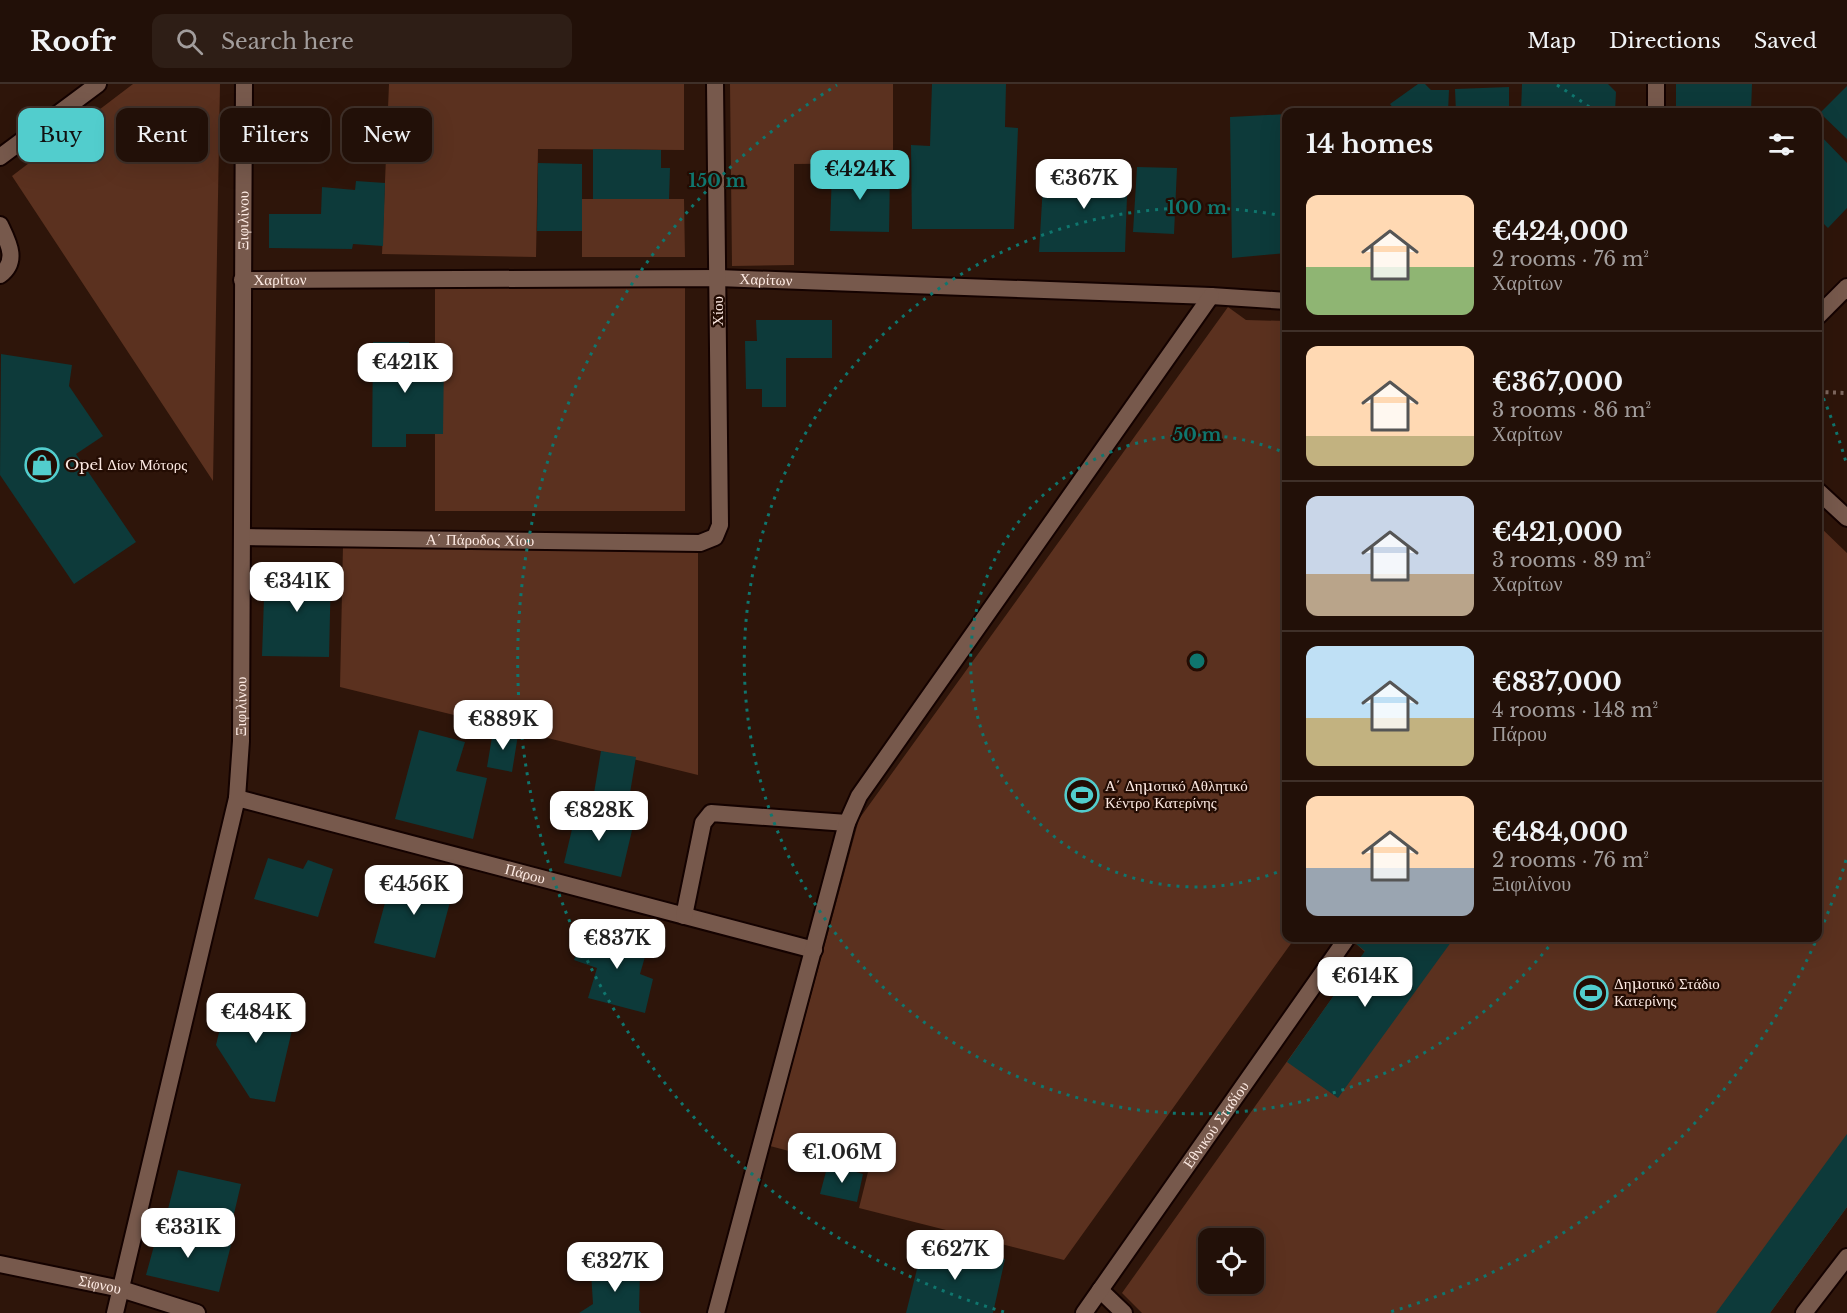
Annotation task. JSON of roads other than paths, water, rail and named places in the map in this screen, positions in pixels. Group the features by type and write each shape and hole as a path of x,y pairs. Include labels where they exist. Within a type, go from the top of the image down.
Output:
{"street":[{"path":"0,157 98,84"},
{"name":"Ξιφιλίνου","path":"115,1313 237,798 241,741 243,537 244,84"},
{"name":"Χίου","path":"715,84 720,525 715,537"},
{"path":"1656,84 1656,108"},
{"path":"0,225 10,246 11,259 6,270 0,275"},
{"name":"Χαρίτων","path":"242,280 718,278 1211,296 1282,301"},
{"path":"1822,312 1847,287"},
{"path":"716,1313 847,823 859,796 1211,296"},
{"path":"1822,495 1847,518"},
{"name":"Α΄ Πάροδος Χίου","path":"243,537 700,543 715,537"},
{"name":"Πάρου","path":"237,798 814,950"},
{"path":"684,916 703,823 711,813 847,823"},
{"name":"Εθνικού Σταδίου","path":"1084,1313 1344,942"},
{"path":"1804,1313 1847,1257"},
{"name":"Σίφνου","path":"0,1264 121,1289 198,1313"},
{"path":"1100,1290 1124,1313"}],"place":[{"name":"Opel Δίον Μότορς","path":"42,465"},
{"name":"Α΄ Δημοτικό Αθλητικό Κέντρο Κατερίνης","path":"1082,795"},
{"name":"Δημοτικό Στάδιο Κατερίνης","path":"1591,993"}]}
